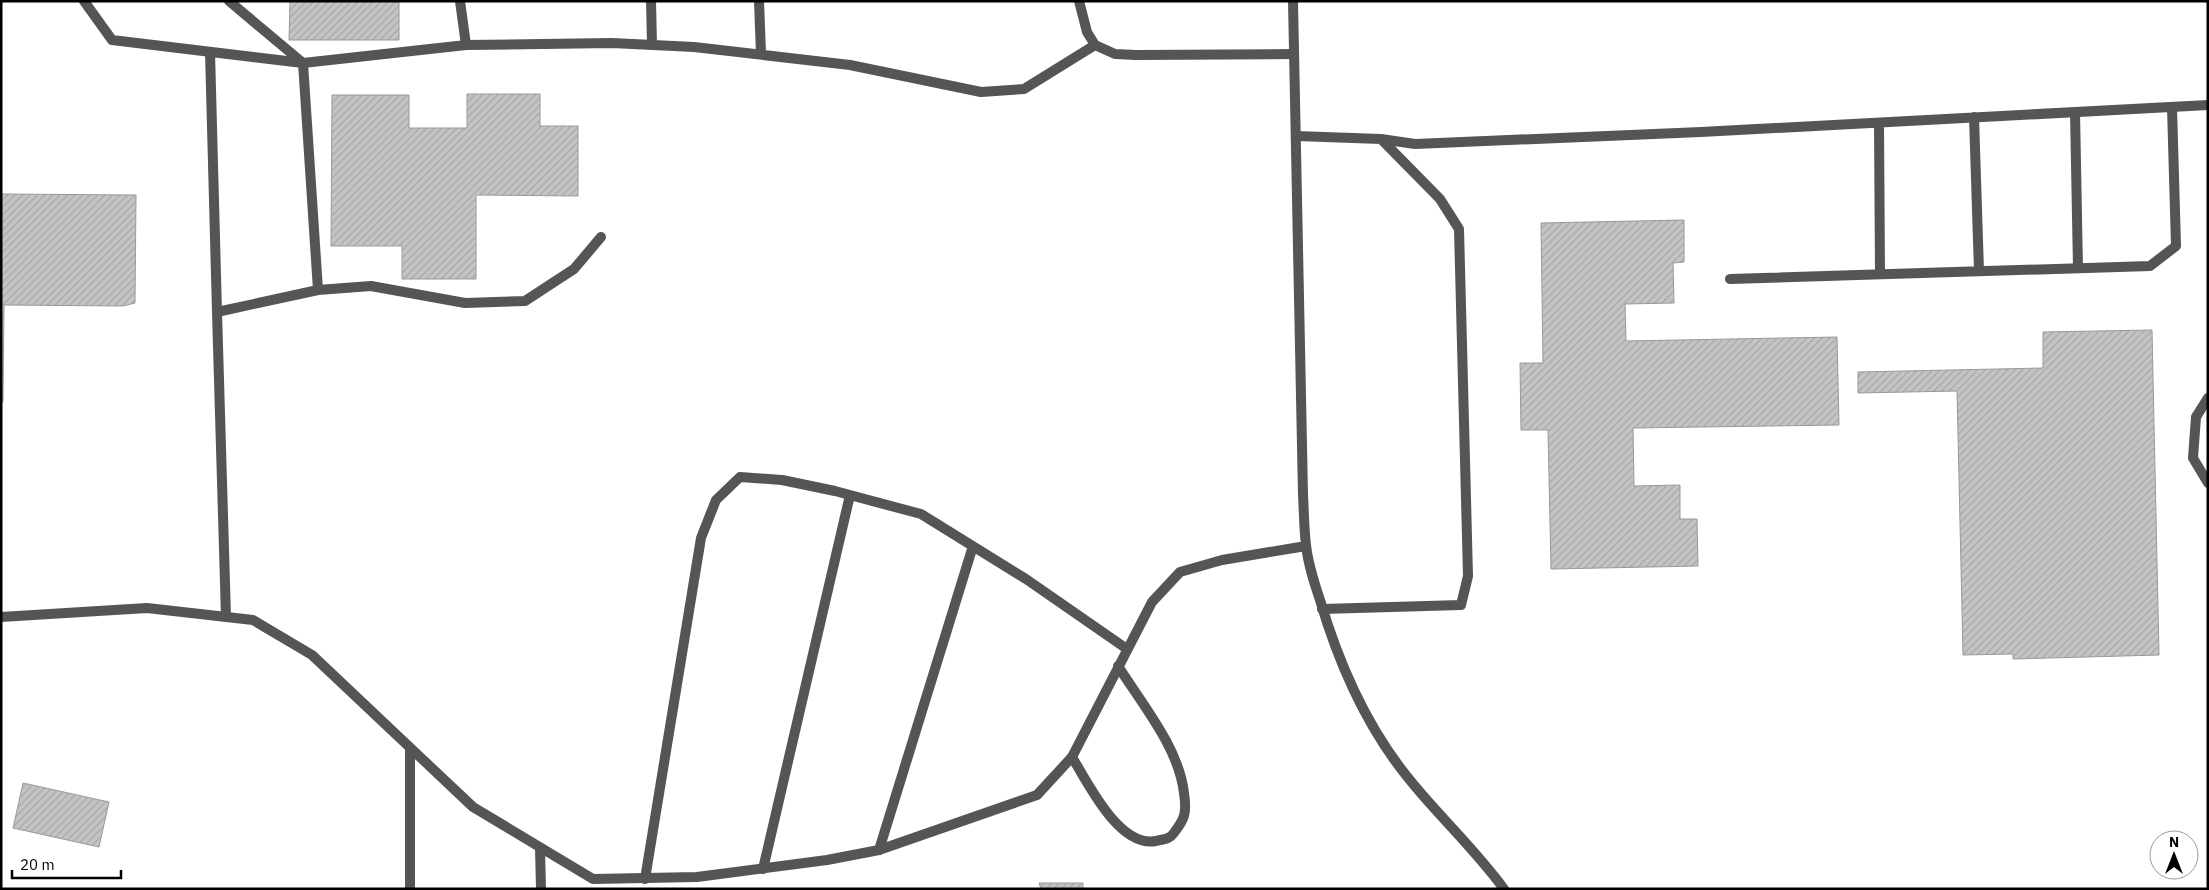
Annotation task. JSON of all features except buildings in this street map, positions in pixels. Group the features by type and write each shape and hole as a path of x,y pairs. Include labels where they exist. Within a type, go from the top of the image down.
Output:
{"street":[{"path":"84,1 112,40 303,63 466,45 612,43 761,54 850,65 981,92 1024,89 1095,45"},
{"path":"229,1 303,63 318,290"},
{"path":"460,1 466,45"},
{"path":"651,1 652,45"},
{"path":"760,1 761,54"},
{"path":"1079,1 1087,32 1095,45 1115,54 1136,56 1293,54"},
{"path":"1293,1 1302,486 1306,546 1329,634 1353,692 1369,722 1413,784 1461,837 1504,889"},
{"path":"210,52 226,617"},
{"path":"1296,136 1381,139 1416,144 1701,132 2208,105"},
{"path":"1730,279 2150,266 2176,246 2172,107"},
{"path":"2075,112 2078,268"},
{"path":"1974,117 1979,271"},
{"path":"1879,123 1880,274"},
{"path":"1322,609 1461,605 1468,576 1459,229 1440,198 1381,139"},
{"path":"218,312 318,290 371,286 465,303 525,301 574,269 602,237"},
{"path":"2208,398 2196,417 2193,458 2208,484"},
{"path":"645,879 700,538 716,500 740,477 782,480 850,495 921,514 1026,579 1127,649"},
{"path":"763,869 850,495"},
{"path":"879,850 973,546"},
{"path":"1,617 147,608 253,620 312,656 474,807 593,879 697,877 827,860 879,850 1037,795 1072,757 1152,602 1180,572 1222,560 1306,546"},
{"path":"1072,757 1105,812 1133,837 1149,842 1170,838 1184,820 1184,792 1173,753 1118,666"},
{"path":"410,748 410,889"},
{"path":"540,848 541,889"}]}
